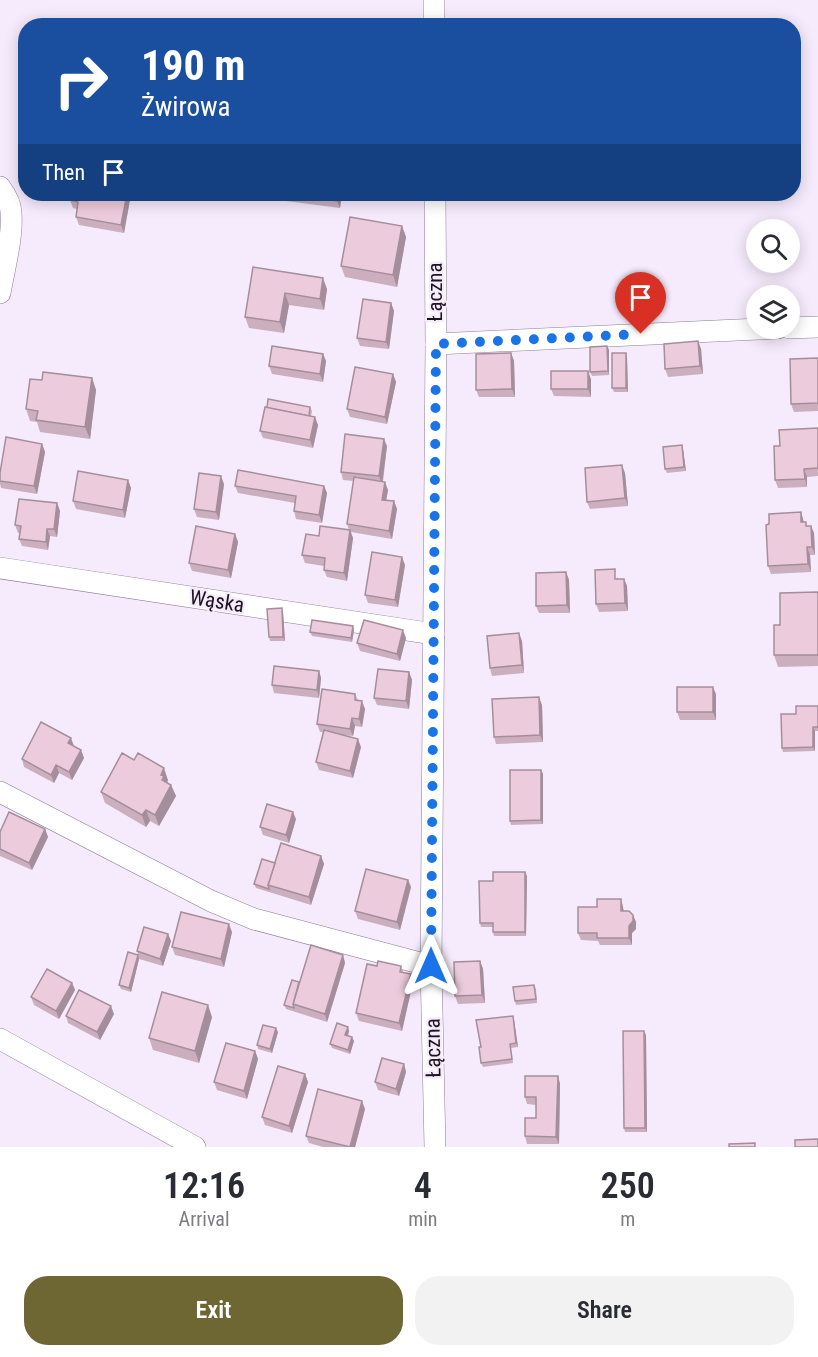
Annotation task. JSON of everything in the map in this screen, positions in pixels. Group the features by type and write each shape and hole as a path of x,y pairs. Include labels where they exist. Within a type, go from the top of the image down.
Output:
{"street":[{"path":"434,0 434,18"},
{"path":"0,187 12,212 0,293"},
{"name":"Łączna","path":"435,201 431,966 435,1147"},
{"path":"800,328 818,327"},
{"path":"436,344 746,329"},
{"name":"Wąska","path":"0,568 434,634"},
{"path":"0,792 211,901 254,919 431,966"},
{"path":"0,1039 195,1147"}],"building":[{"path":"74,201 126,201 121,225 76,217 78,202"},
{"path":"350,217 402,226 393,275 341,266"},
{"path":"253,267 323,278 320,299 285,293 280,322 245,317"},
{"path":"363,299 391,303 386,342 357,338"},
{"path":"698,341 700,366 665,369 664,344"},
{"path":"272,346 323,354 320,374 269,366"},
{"path":"607,346 608,371 590,372 590,347"},
{"path":"511,353 512,389 476,390 476,354"},
{"path":"612,353 626,353 626,388 612,388"},
{"path":"818,358 818,403 791,404 790,359"},
{"path":"355,367 393,374 385,417 347,409"},
{"path":"551,371 588,371 588,389 551,389"},
{"path":"43,372 92,378 85,427 36,420 38,411 26,409 30,379 42,380"},
{"path":"268,399 310,407 309,416 267,408"},
{"path":"265,407 315,417 310,440 260,431"},
{"path":"818,428 818,468 804,469 805,479 775,480 774,446 780,446 779,430"},
{"path":"345,434 384,439 379,476 341,472"},
{"path":"6,437 42,444 34,486 0,481"},
{"path":"682,445 684,467 665,469 663,447"},
{"path":"622,465 625,498 587,502 585,468"},
{"path":"238,470 324,486 319,515 294,511 296,496 235,486"},
{"path":"78,471 128,480 123,510 73,501"},
{"path":"199,473 221,476 216,512 194,509"},
{"path":"354,477 385,482 382,500 394,501 389,531 347,524"},
{"path":"19,499 57,503 54,529 47,529 46,542 19,539 21,526 15,525"},
{"path":"801,512 801,522 806,522 806,526 811,526 812,547 807,547 808,564 768,566 766,525 769,524 769,514"},
{"path":"196,526 235,534 228,570 189,563"},
{"path":"320,526 350,530 344,573 324,570 325,558 302,555 306,534 319,536"},
{"path":"372,552 402,557 395,600 365,595"},
{"path":"615,569 615,579 624,579 625,603 596,604 595,570"},
{"path":"566,572 567,605 536,606 536,573"},
{"path":"818,592 818,655 774,655 774,625 780,625 780,593"},
{"path":"282,608 283,637 269,637 267,609"},
{"path":"312,620 353,626 351,638 310,632"},
{"path":"364,620 403,630 397,654 357,643"},
{"path":"519,633 522,665 490,668 487,636"},
{"path":"274,666 319,671 317,690 272,685"},
{"path":"378,669 409,672 406,701 374,698"},
{"path":"677,687 713,687 713,712 677,712"},
{"path":"322,689 355,694 355,700 362,701 359,719 352,718 350,729 317,724"},
{"path":"539,697 540,735 494,737 492,699"},
{"path":"796,706 818,706 818,727 813,727 813,747 782,748 781,714 796,714"},
{"path":"41,722 71,738 68,743 81,750 69,772 56,765 51,775 22,759"},
{"path":"324,730 358,739 350,771 316,762"},
{"path":"122,753 134,760 138,753 164,768 161,775 164,776 162,780 171,785 155,815 146,810 142,815 101,792"},
{"path":"510,770 541,770 541,820 510,821"},
{"path":"267,804 293,812 286,835 260,827"},
{"path":"9,812 45,829 29,863 0,849 0,832"},
{"path":"281,843 321,856 309,897 268,885"},
{"path":"262,859 275,863 268,885 269,889 254,884"},
{"path":"366,869 408,880 397,922 355,911"},
{"path":"493,872 525,872 525,932 493,932 493,923 480,923 479,881 493,881"},
{"path":"597,899 621,899 621,911 629,911 633,915 633,921 629,926 629,938 597,938 597,933 578,933 578,907 597,907"},
{"path":"181,912 229,924 221,959 172,947"},
{"path":"144,927 168,934 160,959 137,951"},
{"path":"311,945 343,955 325,1014 293,1004"},
{"path":"128,952 138,955 129,988 119,985"},
{"path":"378,961 401,966 400,972 411,974 399,1023 356,1013 367,964 377,966"},
{"path":"480,961 482,995 455,996 454,962"},
{"path":"47,969 72,983 56,1011 31,997"},
{"path":"292,980 299,982 294,1008 284,1005"},
{"path":"534,985 536,999 515,1001 513,987"},
{"path":"79,990 111,1006 97,1032 66,1016"},
{"path":"162,992 208,1005 195,1051 149,1038"},
{"path":"513,1016 516,1043 510,1044 512,1059 481,1063 479,1047 481,1047 476,1020"},
{"path":"337,1023 348,1027 345,1035 352,1037 348,1050 330,1044"},
{"path":"263,1025 276,1028 270,1049 257,1045"},
{"path":"623,1031 644,1031 645,1128 624,1128"},
{"path":"226,1043 255,1051 244,1091 214,1082"},
{"path":"382,1058 404,1064 396,1089 375,1082"},
{"path":"278,1066 305,1074 289,1126 262,1117"},
{"path":"525,1076 558,1076 556,1137 525,1136 525,1118 536,1118 536,1097 525,1097"},
{"path":"318,1089 362,1101 350,1147 306,1136"},
{"path":"818,1139 818,1147 795,1147 795,1140"},
{"path":"755,1143 755,1147 729,1147 729,1144"}],"route":[{"path":"431,966 436,344 641,334"}]}
